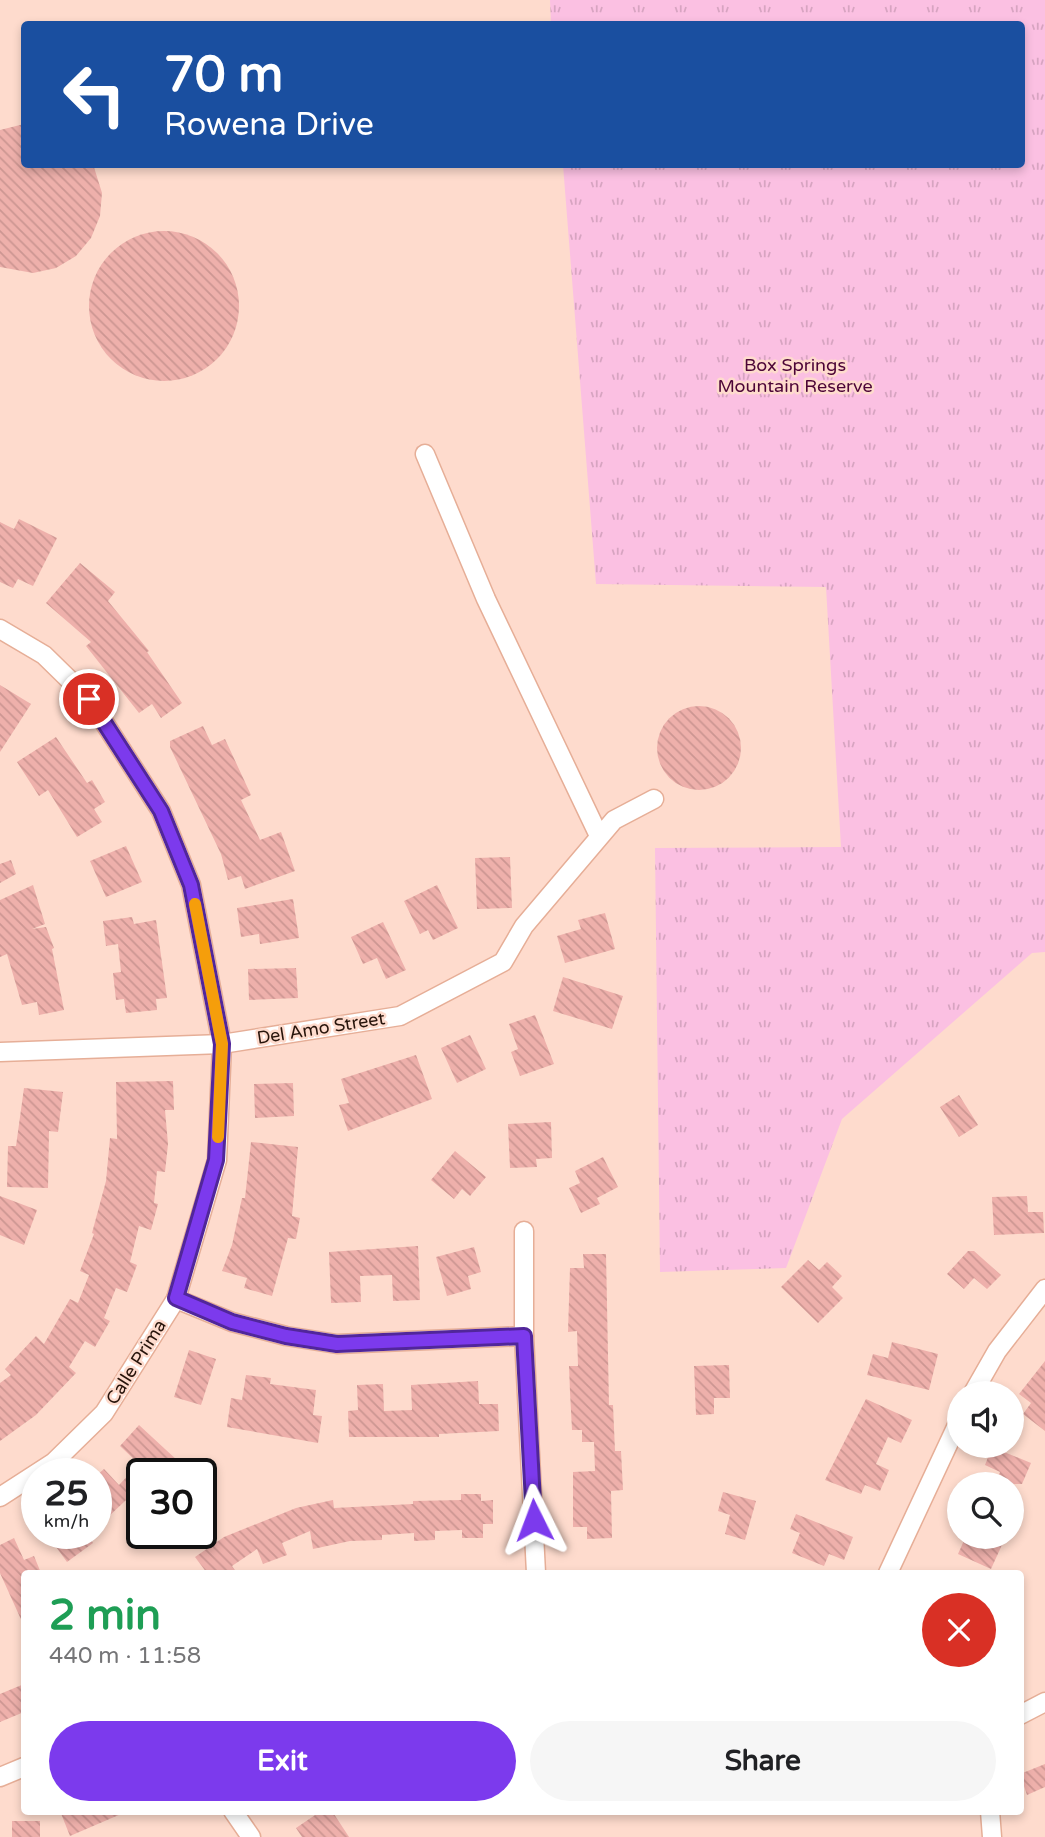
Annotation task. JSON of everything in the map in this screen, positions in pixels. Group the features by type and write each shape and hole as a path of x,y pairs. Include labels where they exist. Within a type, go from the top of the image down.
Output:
{"street":[{"path":"425,454 486,599 599,836 614,820 654,799"},
{"name":"Calle Prima","path":"0,629 44,656 89,699 161,811 191,885 222,1044 216,1160 176,1298 104,1413 54,1462 0,1497"},
{"name":"Del Amo Street","path":"0,1052 222,1044 400,1016 503,962 524,926 599,836"},
{"path":"524,1231 524,1336 536,1570"},
{"path":"980,1381 997,1351 1045,1289"},
{"path":"176,1298 232,1322 286,1336 337,1344 524,1336"},
{"path":"889,1570 947,1447"},
{"path":"1024,1713 1045,1702"},
{"path":"0,1776 21,1768"},
{"path":"236,1815 251,1837"},
{"path":"990,1815 992,1837"}],"green space":[{"name":"Box Springs Mountain Reserve","path":"550,0 1045,0 1045,952 1032,953 842,1119 786,1268 660,1272 655,848 841,847 826,587 596,584 563,168 1025,168 1025,21 551,21"}],"building":[{"path":"21,125 21,168 94,168 102,193 100,216 91,238 76,256 56,268 33,273 0,267 0,130"},
{"path":"164,231 193,237 217,253 233,277 239,306 233,335 217,359 193,375 164,381 135,375 111,359 95,335 89,306 95,277 111,253 135,237"},
{"path":"19,519 57,538 33,586 18,579 13,588 0,582 0,522 14,529"},
{"path":"80,563 115,592 108,601 149,651 147,652 182,703 161,718 152,704 139,713 86,646 91,642 46,603"},
{"path":"0,685 31,704 0,752"},
{"path":"699,706 715,709 729,718 738,732 741,748 738,764 729,778 715,787 699,790 683,787 669,778 660,764 657,748 660,732 669,718 683,709"},
{"path":"203,726 212,745 225,739 251,795 241,800 260,840 281,832 295,871 245,889 241,876 228,880 221,854 170,747 170,741"},
{"path":"56,737 87,783 92,780 105,802 94,809 102,822 77,837 48,790 39,796 17,762"},
{"path":"126,846 142,882 106,897 90,861"},
{"path":"510,857 512,908 477,909 475,858"},
{"path":"11,860 16,874 0,883 0,864"},
{"path":"33,885 45,924 32,929 46,927 54,948 52,949 64,1010 39,1015 37,1002 22,1005 7,954 0,957 0,900"},
{"path":"437,885 458,928 433,940 428,930 420,934 404,901"},
{"path":"293,899 299,938 260,944 259,934 241,937 237,908"},
{"path":"605,913 615,949 565,963 557,936 581,929 578,920"},
{"path":"132,917 134,924 156,920 167,998 156,999 157,1010 126,1013 124,999 116,1000 113,973 121,972 118,944 106,946 103,921"},
{"path":"383,922 406,970 386,979 377,958 363,964 351,937"},
{"path":"296,968 298,998 249,1000 248,969"},
{"path":"563,977 623,996 612,1029 553,1011"},
{"path":"535,1015 554,1064 520,1076 511,1052 518,1049 509,1024"},
{"path":"470,1035 486,1069 457,1083 441,1048"},
{"path":"416,1055 432,1099 348,1131 339,1105 349,1103 341,1079"},
{"path":"173,1081 174,1110 165,1110 168,1144 165,1172 157,1171 154,1203 158,1204 151,1230 139,1226 130,1262 137,1265 127,1292 116,1288 104,1318 110,1321 95,1347 85,1341 69,1367 76,1373 36,1415 0,1441 0,1383 11,1375 5,1369 36,1336 44,1344 70,1299 78,1303 89,1275 80,1271 94,1234 92,1233 106,1181 110,1138 117,1139 116,1082"},
{"path":"293,1083 294,1116 255,1118 254,1084"},
{"path":"24,1088 63,1092 58,1132 49,1131 48,1188 7,1187 8,1146 16,1146"},
{"path":"959,1095 978,1125 959,1137 940,1107"},
{"path":"551,1122 552,1158 536,1159 537,1167 510,1168 508,1124"},
{"path":"251,1142 298,1147 292,1216 300,1218 296,1239 288,1238 272,1296 244,1288 247,1278 222,1271 232,1245 242,1198 245,1198"},
{"path":"455,1151 486,1177 470,1196 462,1189 454,1199 431,1180"},
{"path":"603,1157 618,1187 597,1198 600,1204 581,1213 569,1188 580,1183 575,1171"},
{"path":"0,1196 37,1210 24,1245 0,1235"},
{"path":"1027,1196 1028,1212 1043,1212 1044,1233 994,1235 992,1197"},
{"path":"418,1246 420,1300 393,1301 392,1275 360,1276 361,1302 331,1303 329,1252"},
{"path":"474,1247 481,1272 468,1276 471,1289 447,1296 436,1257"},
{"path":"968,1251 974,1251 1001,1275 987,1289 974,1278 964,1289 947,1274"},
{"path":"583,1254 606,1254 609,1405 613,1405 615,1451 621,1451 623,1490 611,1491 612,1538 587,1539 587,1527 573,1527 573,1472 595,1471 594,1442 582,1442 582,1430 572,1430 569,1366 578,1366 577,1331 568,1332 570,1268 584,1268"},
{"path":"808,1260 819,1270 827,1262 842,1276 832,1287 843,1298 818,1323 781,1287"},
{"path":"892,1342 938,1354 929,1390 867,1375 873,1354 888,1358"},
{"path":"189,1350 216,1359 201,1405 174,1397"},
{"path":"1045,1361 1045,1431 1024,1415 1031,1403 1024,1398 1024,1388"},
{"path":"729,1365 730,1398 714,1398 714,1414 696,1415 694,1366"},
{"path":"246,1375 271,1378 270,1384 316,1390 313,1415 322,1416 318,1443 227,1427 231,1398 242,1400"},
{"path":"478,1381 479,1404 498,1404 499,1431 439,1434 439,1437 349,1437 348,1411 358,1410 357,1385 383,1384 384,1411 412,1410 411,1385"},
{"path":"866,1399 912,1420 901,1443 888,1437 876,1464 889,1470 880,1491 865,1485 861,1494 825,1480"},
{"path":"139,1425 175,1458 133,1458 120,1446"},
{"path":"988,1458 1019,1458 1031,1463 1024,1479 1024,1472 1000,1472 985,1465"},
{"path":"112,1478 119,1485 126,1478 126,1500 112,1513"},
{"path":"723,1492 756,1501 745,1540 725,1534 730,1515 718,1511"},
{"path":"461,1494 481,1494 481,1501 493,1500 493,1524 483,1524 483,1538 462,1538 462,1530 435,1531 435,1540 414,1541 414,1533 382,1535 382,1540 350,1541 313,1549 310,1531 282,1543 287,1555 263,1564 257,1549 232,1566 235,1570 205,1570 195,1557 207,1549 217,1549 217,1542 224,1537 296,1508 333,1500 334,1508 413,1504 413,1501 461,1500"},
{"path":"796,1514 853,1537 844,1560 829,1554 824,1566 792,1553 800,1533 790,1529"},
{"path":"14,1538 24,1560 34,1556 40,1570 21,1570 21,1619 0,1573 0,1545"},
{"path":"58,1549 85,1549 67,1562"},
{"path":"960,1549 1000,1549 991,1569 958,1554"},
{"path":"21,1685 21,1713 0,1722 0,1694"},
{"path":"1045,1764 1045,1787 1027,1795 1024,1772"},
{"path":"62,1815 119,1815 70,1836"},
{"path":"315,1815 335,1815 349,1837 302,1837 296,1828"},
{"path":"12,1821 40,1821 40,1837 12,1837"}],"slow traffic":[{"path":"195,904 222,1044 218,1137"}],"route":[{"path":"89,699 161,811 191,885 222,1044 216,1160 176,1298 232,1322 286,1336 337,1344 524,1336 534,1520"}]}
